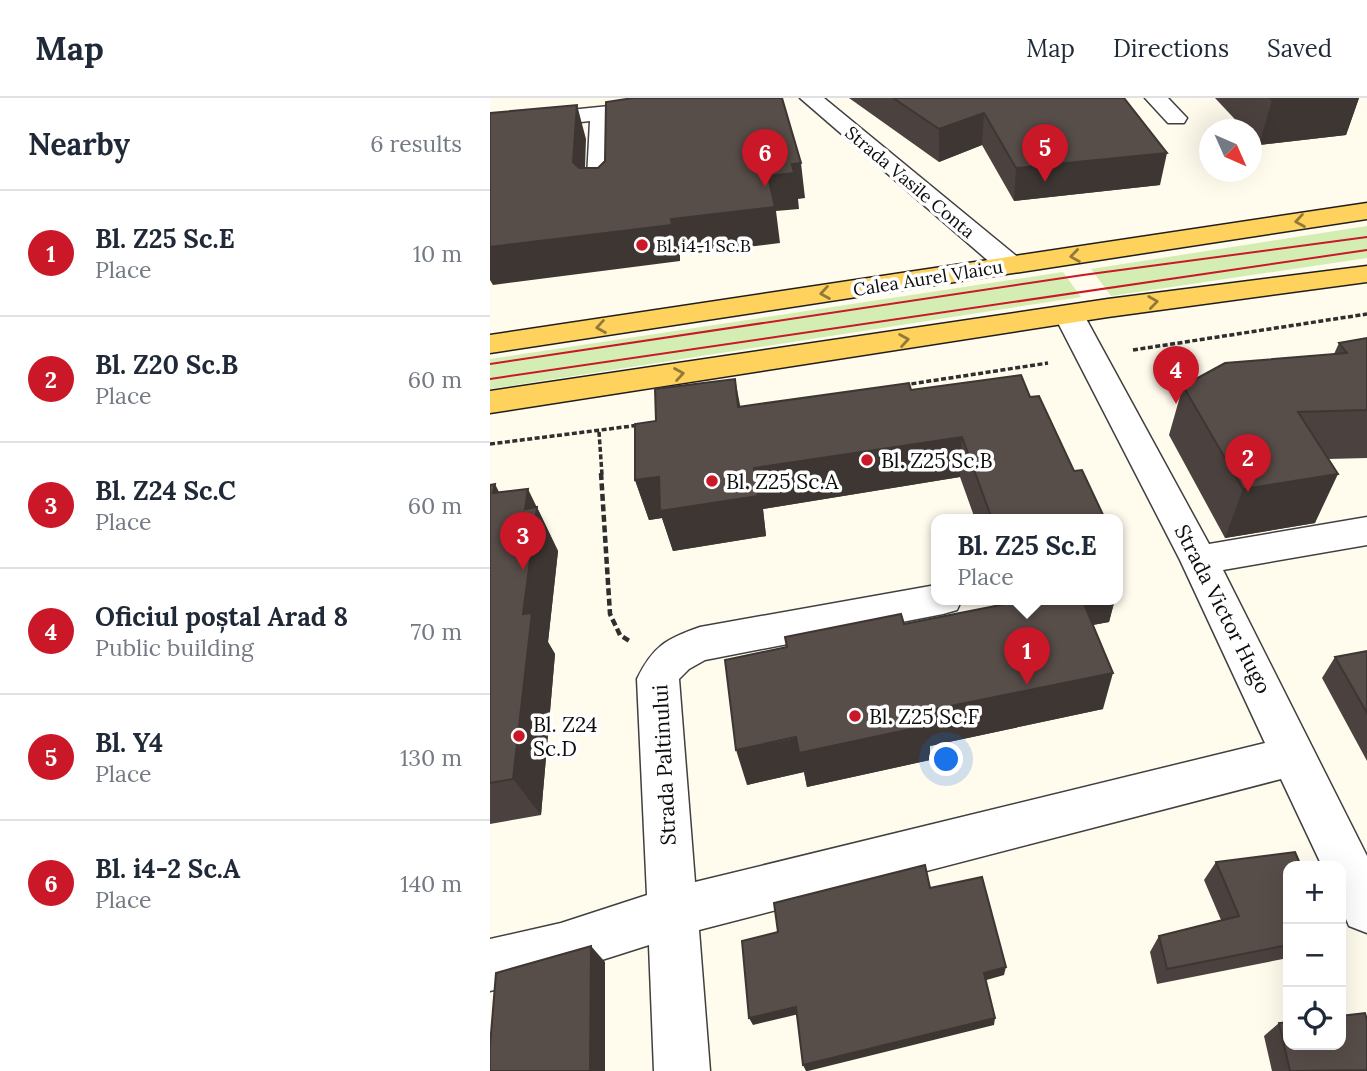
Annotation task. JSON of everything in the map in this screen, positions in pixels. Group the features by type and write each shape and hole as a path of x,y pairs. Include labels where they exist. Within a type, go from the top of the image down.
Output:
{"main road":[{"name":"Calea Aurel Vlaicu","path":"490,344 1367,211"},
{"path":"490,402 1069,315 1367,274"}],"street":[{"path":"490,125 752,98"},
{"name":"Strada Vasile Conta","path":"811,98 1010,265"},
{"path":"1156,98 1176,118"},
{"path":"599,197 603,113"},
{"name":"Strada Victor Hugo","path":"1069,315 1199,559 1296,755 1367,908"},
{"path":"1199,559 1367,531"},
{"name":"Strada Paltinului","path":"682,1071 658,679 663,664 677,654 700,644 931,601"},
{"path":"490,965 561,948 673,912 1296,755"}],"path":[{"path":"891,387 1367,314"},
{"path":"490,444 650,424"},
{"path":"599,432 610,614 621,635 663,664"}],"green space":[{"path":"1367,226 1367,258 1111,296 1091,269"},
{"path":"1063,272 1081,297 490,389 490,359"}],"building":[{"path":"633,98 782,98 801,163 792,164 794,173 768,176 775,207 671,219 672,225 490,247 490,113 577,105 573,162 579,168 598,168 605,161 606,102"},
{"path":"893,98 1124,98 1167,153 1016,168 984,113 939,129"},
{"path":"1367,338 1367,410 1298,412 1338,474 1243,489 1183,386 1225,363 1347,353 1339,343"},
{"path":"1021,375 1030,397 1039,396 1074,471 1082,470 1103,514 990,514 962,437 754,468 758,496 660,511 659,477 635,480 635,424 656,421 655,389 735,379 738,407 909,383 911,390"},
{"path":"495,484 493,493 528,489 525,509 537,507 523,614 532,613 513,779 490,783 490,485"},
{"path":"1001,605 1085,605 1113,673 926,711 930,725 799,753 796,737 736,750 725,660 787,647 785,637 901,614 904,624"},
{"path":"1367,651 1367,713 1335,657"},
{"path":"1295,852 1299,861 1283,861 1283,946 1167,969 1159,936 1239,916 1216,862"},
{"path":"925,865 930,888 982,877 1006,967 984,973 995,1018 803,1065 796,1007 749,1018 742,941 778,932 774,903"},
{"path":"591,946 590,1071 490,1071 496,973"},
{"path":"1365,1013 1367,1070 1290,1071 1285,1050 1346,1050 1346,1015"},
{"path":"1279,1023 1283,1023 1283,1040"}],"tram line":[{"path":"490,364 1083,275 1367,237"},
{"path":"490,379 1367,250"}],"place":[{"name":"Bl. Y4","path":"1045,182"},
{"name":"Bl. i4-2 Sc.A","path":"765,187"},
{"name":"Bl. i4-1 Sc.B","path":"642,245"},
{"name":"Oficiul poștal Arad 8","path":"1176,404"},
{"name":"Bl. Z25 Sc.B","path":"867,460"},
{"name":"Bl. Z25 Sc.A","path":"712,481"},
{"name":"Bl. Z20 Sc.B","path":"1248,492"},
{"name":"Bl. Z24 Sc.C","path":"523,570"},
{"name":"Bl. Z25 Sc.E","path":"1027,685"},
{"name":"Bl. Z25 Sc.F","path":"855,716"},
{"name":"Bl. Z24 Sc.D","path":"519,736"}]}
